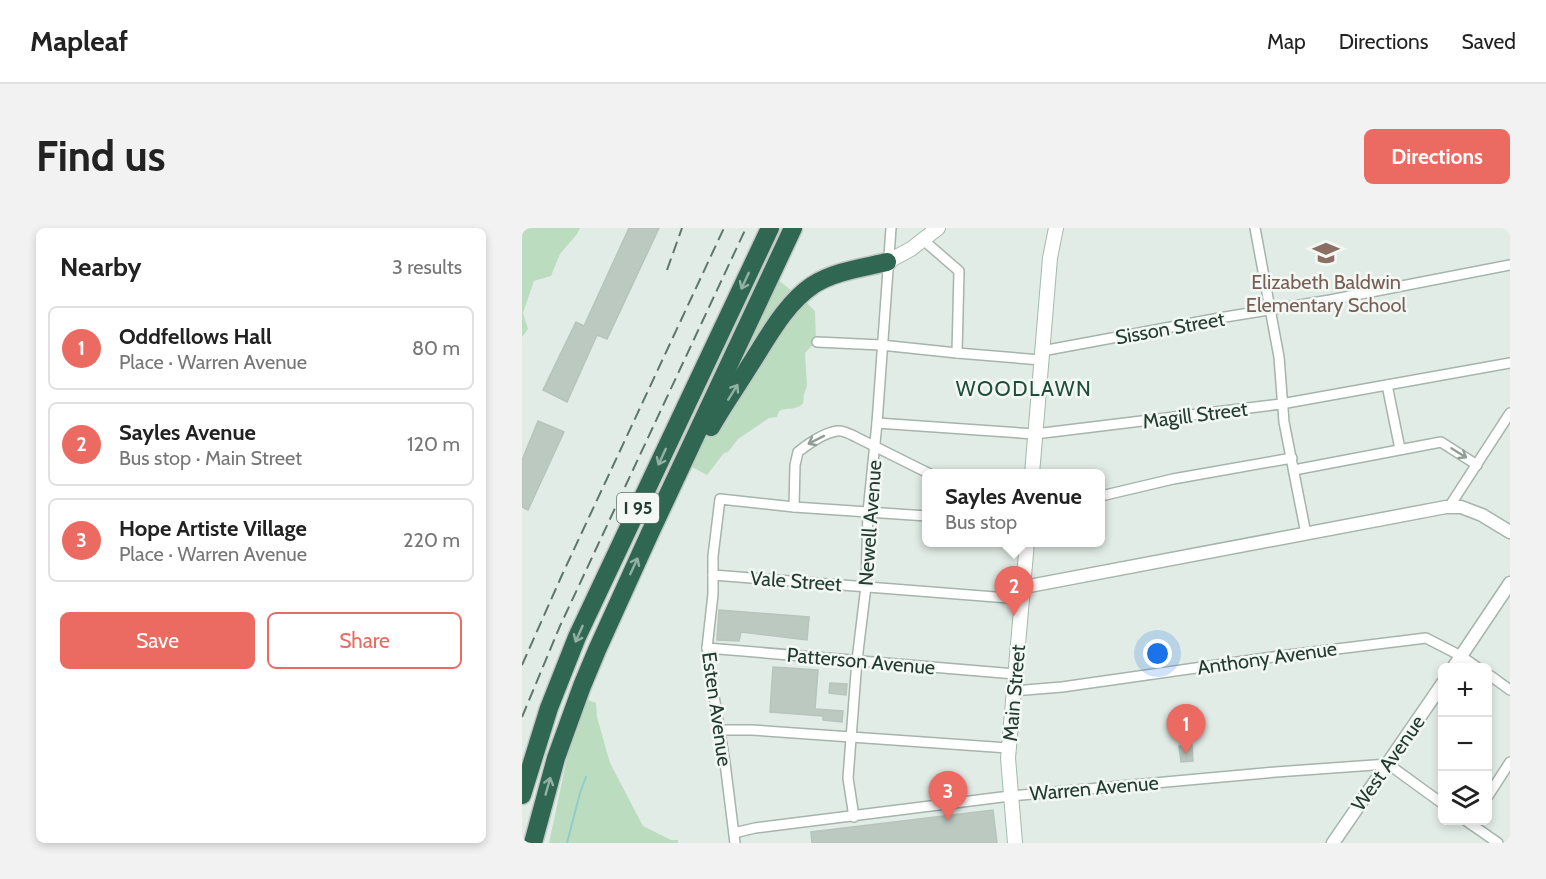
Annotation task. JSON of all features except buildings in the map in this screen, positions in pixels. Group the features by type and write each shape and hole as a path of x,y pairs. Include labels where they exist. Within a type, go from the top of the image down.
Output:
{"highway":[{"name":"I 95","path":"522,795 549,708 577,637 770,228"},
{"name":"I 95","path":"533,843 556,758 582,686 650,533 793,228"},
{"path":"650,533 714,422 787,310 805,291 822,280 850,269 887,262"}],"main road":[{"path":"887,262 905,254 938,228"},
{"path":"1032,469 1050,258 1056,228"},
{"name":"Main Street","path":"1015,843 1008,748 1027,547"}],"street":[{"name":"Newell Avenue","path":"854,817 848,778 857,660 866,586 868,512 891,228"},
{"path":"1255,228 1279,357 1284,422 1306,534"},
{"path":"924,239 958,271 957,353"},
{"name":"Sisson Street","path":"817,342 881,345 957,353 1041,356 1510,265"},
{"name":"Magill Street","path":"877,423 1035,434 1283,404 1510,363"},
{"path":"1387,385 1400,449"},
{"path":"1449,507 1477,465 1506,428 1510,413"},
{"path":"922,470 837,430 811,442 798,452 795,465 794,507 922,516"},
{"path":"1294,470 1441,442 1477,465"},
{"path":"1105,495 1173,479 1292,458"},
{"name":"Esten Avenue","path":"735,843 707,648 714,575 714,546 720,500 794,507"},
{"path":"1023,593 1306,534 1449,507 1461,507 1482,515 1510,532"},
{"name":"Vale Street","path":"714,575 866,586 1023,593"},
{"path":"1456,663 1510,584"},
{"name":"Anthony Avenue","path":"1014,691 1062,687 1426,638 1471,663"},
{"name":"Patterson Avenue","path":"707,648 1015,674"},
{"path":"1492,677 1510,690"},
{"name":"West Avenue","path":"1333,843 1438,690"},
{"path":"719,729 752,729 1008,748"},
{"path":"1492,790 1510,762"},
{"path":"1388,764 1438,800"},
{"name":"Warren Avenue","path":"734,832 1010,796 1388,764"},
{"path":"1472,825 1498,843"}],"green space":[{"path":"522,228 580,228 560,254 551,276 534,281 523,313 528,329 522,337"},
{"path":"772,275 800,296 815,311 816,341 805,353 807,386 803,404 779,411 777,417 769,418 738,439 707,475 688,465"},
{"path":"580,697 596,703 597,717 610,763 643,826 671,840 678,840 678,843 549,843"}],"waterway":[{"path":"567,843 586,777"}],"railway":[{"path":"667,270 682,228"},
{"path":"522,665 724,228"},
{"path":"522,717 560,626 746,228"}],"place":[{"name":"Elizabeth Baldwin Elementary School","path":"1326,253"},
{"name":"Sayles Avenue","path":"1014,616"},
{"name":"Oddfellows Hall","path":"1186,754"},
{"name":"Hope Artiste Village","path":"948,821"}],"district":[{"name":"WOODLAWN","path":"1024,389"}]}
